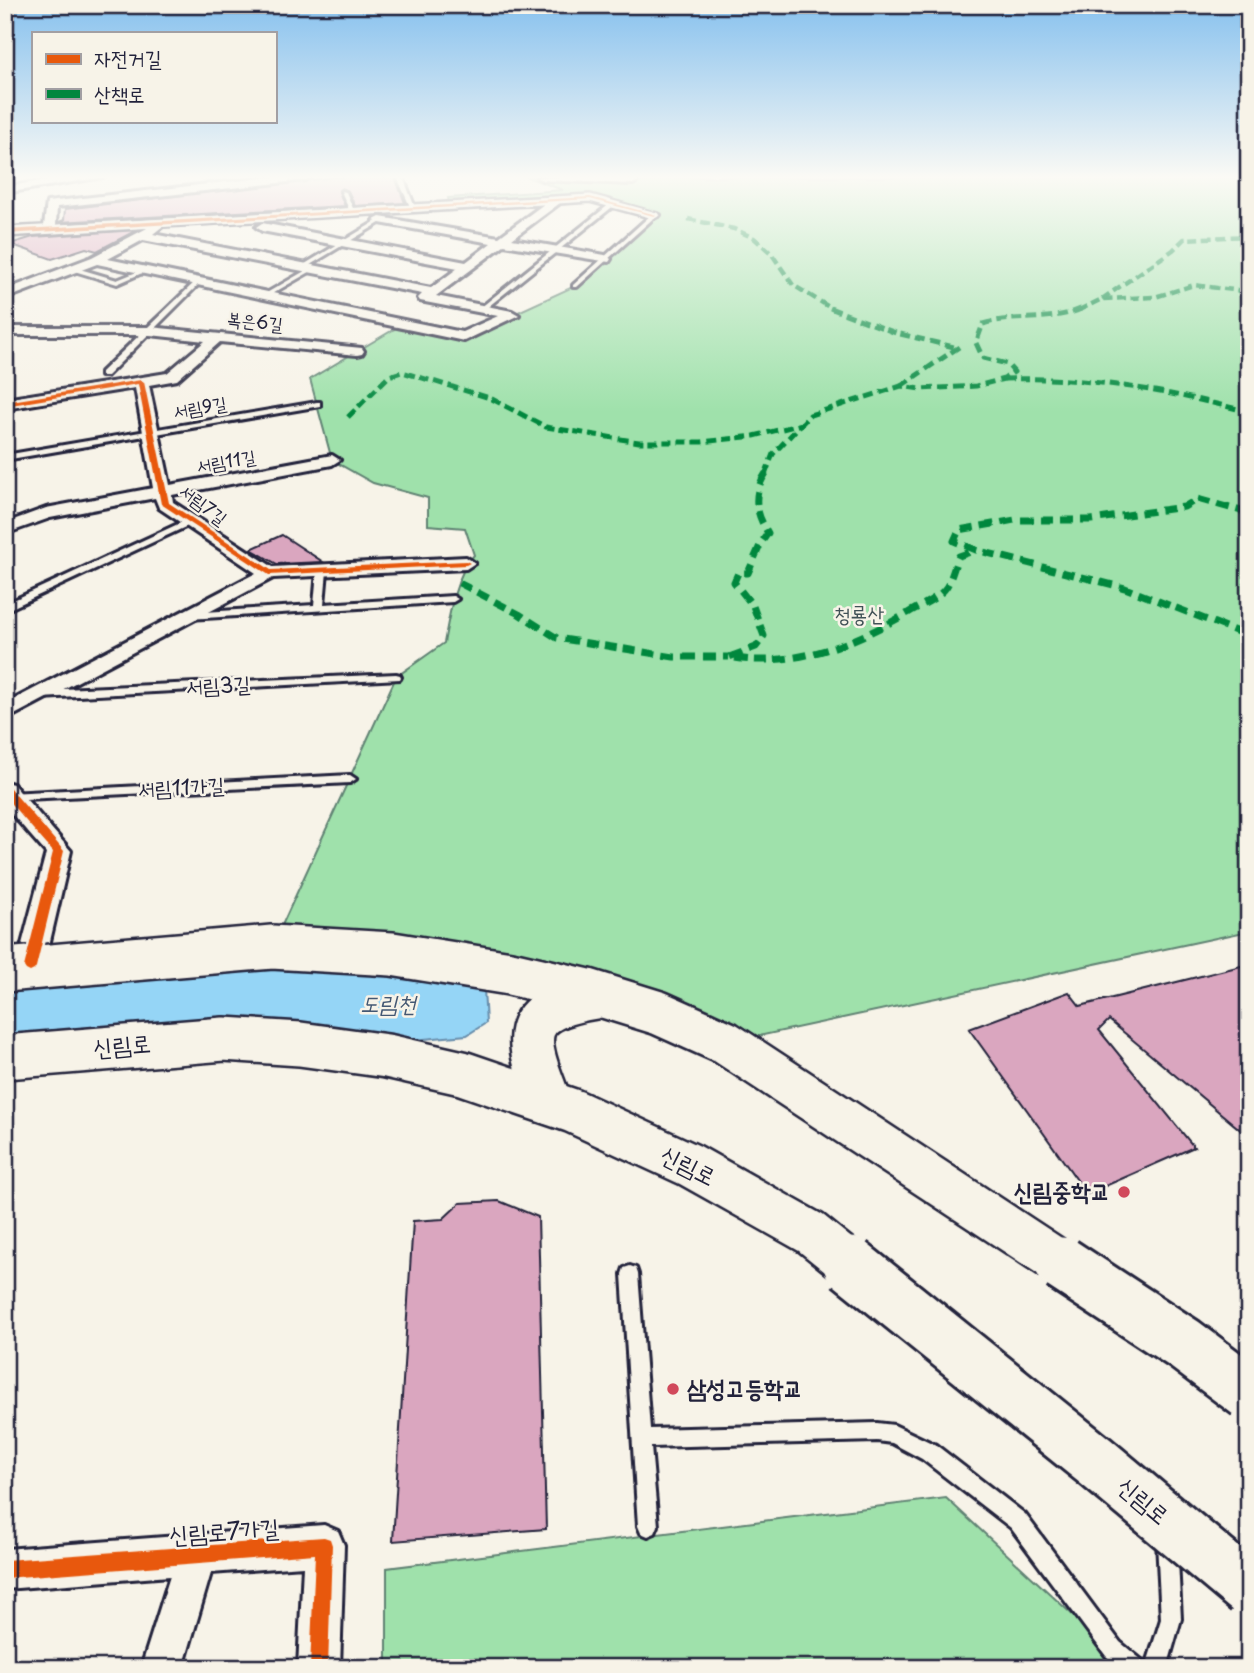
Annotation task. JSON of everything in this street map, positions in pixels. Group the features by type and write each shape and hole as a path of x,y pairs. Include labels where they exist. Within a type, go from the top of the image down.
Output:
{"main road":[{"path":"17,968 272,947 331,949 452,962 510,973 605,996 659,1013 726,1043 1184,1344 1249,1393"},
{"path":"550,1103 529,1046 534,1024 543,1009 555,1003 605,996"},
{"name":"신림로","path":"5,1057 224,1039 300,1044 387,1056 462,1073 550,1103 690,1165 811,1233 1249,1590"}],"street":[{"path":"5,295 105,255"},
{"path":"96,260 266,295 414,306 482,309 512,314 464,337 414,306 307,268 240,255"},
{"path":"409,255 468,266"},
{"path":"414,306 483,255"},
{"path":"580,255 605,259"},
{"name":"복은6길","path":"5,331 150,331 356,352"},
{"path":"5,404 172,377 216,338"},
{"name":"서림7길","path":"142,382 165,503 269,573"},
{"name":"서림11길","path":"5,529 46,513 332,460"},
{"path":"269,573 466,564"},
{"name":"서림3길","path":"5,713 269,573"},
{"name":"서림11가길","path":"8,795 59,851 17,968"},
{"name":"신림로7가길","path":"5,1569 324,1545 319,1668"},
{"name":"신림로7가길","path":"162,1668 197,1555"}],"lane":[{"path":"266,295 326,255"},
{"path":"482,309 549,255"},
{"path":"575,286 609,255"},
{"path":"73,269 117,282 146,270"},
{"path":"104,374 199,281"},
{"name":"서림9길","path":"5,458 317,404"},
{"path":"5,608 191,521"},
{"path":"319,609 322,571"},
{"name":"서림3길","path":"188,616 453,599"},
{"name":"서림3길","path":"40,694 396,677"},
{"name":"서림11가길","path":"8,795 350,779"},
{"path":"630,1274 648,1525"},
{"path":"642,1438 877,1432 894,1434 929,1452 1018,1521 1106,1640 1136,1668"},
{"path":"1156,1668 1171,1619 1166,1520"}],"green space":[{"name":"청룡산","path":"609,255 1249,255 1249,931 726,1043 659,1013 272,947 396,677 444,643 457,585 467,563 474,555 465,528 428,525 428,498 373,483 332,460 310,379 403,324 464,337 575,286"},
{"path":"946,1498 1115,1654 1119,1668 387,1668 387,1568"}],"water":[{"name":"도림천","path":"319,959 484,989 486,1023 467,1035 391,1042 5,1045 5,983"}],"building":[{"path":"41,255 64,255 52,259"},
{"path":"282,535 323,562 277,564 251,549"},
{"path":"1249,964 1249,1137 1109,1020 1099,1030 1194,1147 1087,1194 969,1029 1069,992 1080,1006"},
{"path":"499,1201 538,1217 546,1529 393,1541 413,1221 443,1219 460,1203"}],"marked path":[{"path":"772,255 793,285 832,309 896,333 958,348"},
{"path":"1102,299 1166,255"},
{"path":"976,550 959,556 946,589 871,632 842,644 782,661 754,662 729,657 756,647 764,636 753,606 734,582 738,573 748,573 768,533 758,517 756,491 773,454 810,415 901,386 921,389 976,386 1004,379 1014,372 1007,364 983,358 976,343 983,324 999,319 1025,320 1070,314 1102,299 1155,297 1194,285 1249,292"},
{"path":"901,386 959,347"},
{"path":"348,417 389,376 402,372 490,398 546,427 639,442 702,442 754,436 802,424"},
{"path":"1004,379 1066,379 1128,385 1249,412"},
{"path":"1249,513 1197,499 1184,507 1091,520 1015,520 959,530 954,541 976,550 1125,588 1238,632 1249,633"},
{"path":"459,583 519,614 557,638 674,657 729,657"}],"cycle path":[{"path":"5,404 141,382 165,504 269,573 466,563"},
{"path":"5,790 59,851 30,967"},
{"path":"5,1569 324,1545 319,1668"}],"place":[{"name":"신림중학교","path":"1124,1192"},
{"name":"삼성고등학교","path":"673,1389"}]}
